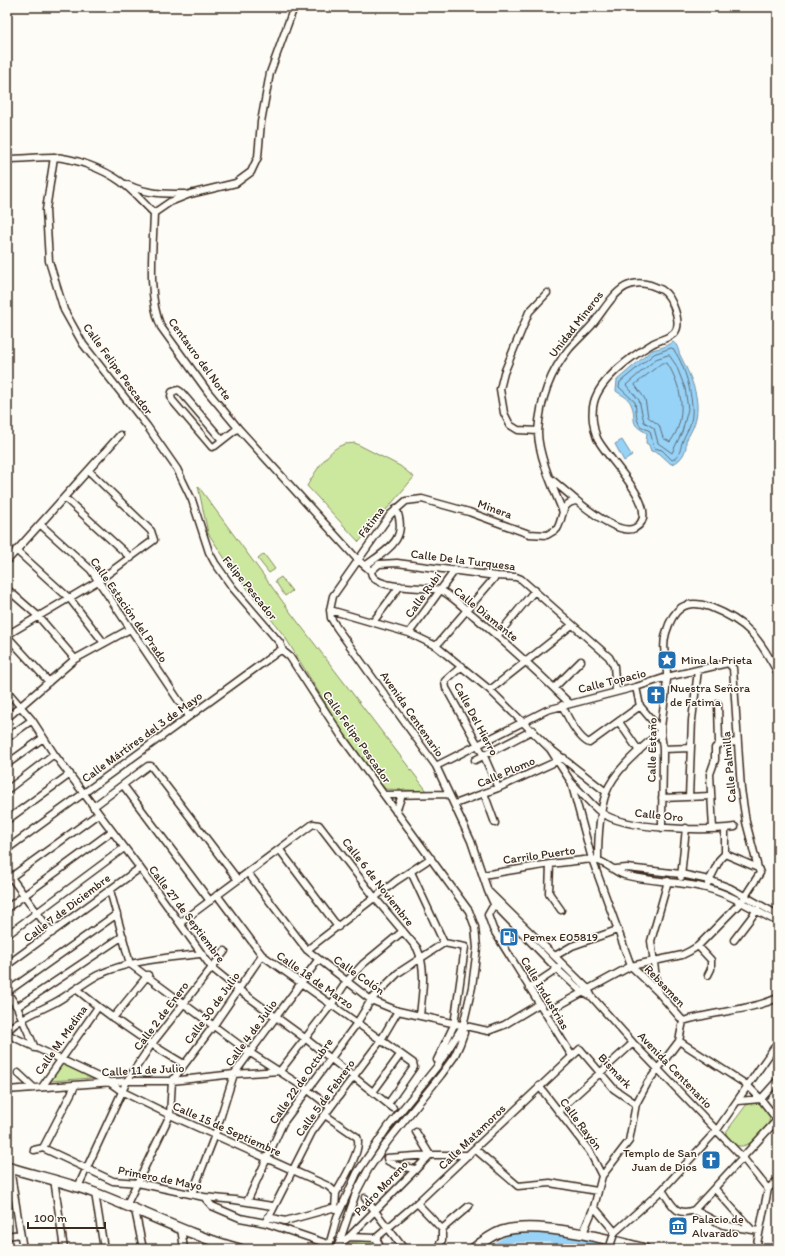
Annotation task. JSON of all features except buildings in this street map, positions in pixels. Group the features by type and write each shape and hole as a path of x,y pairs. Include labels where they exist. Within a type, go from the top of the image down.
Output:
{"street":[{"path":"120,181 154,213 170,202 190,194 236,183 247,176 254,167 258,157 261,122 270,73 294,7"},
{"path":"7,159 54,157 88,166 141,191 154,193 190,194"},
{"name":"Calle Felipe Pescador","path":"54,157 46,210 48,254 64,310 84,344 170,458 192,500 203,536"},
{"name":"Centauro del Norte","path":"154,213 153,294 157,318 161,327 208,392 238,428 357,559"},
{"name":"Unidad Mineros","path":"563,512 540,452 538,431 544,395 555,369 570,348 592,324 610,298 621,289 632,284 654,286 665,292 673,303 677,324 676,330 672,335 652,344 609,377 598,392 592,412 597,439 640,499 644,511 644,518 642,522 633,529 623,530 577,501"},
{"path":"538,431 518,430 510,425 504,413 500,389 504,372 529,312 547,293"},
{"path":"222,440 181,392 178,390 172,392 170,396 172,400 209,444 215,446 238,428"},
{"path":"7,561 41,525 120,435"},
{"path":"49,682 7,635 98,581 154,540 151,531 89,471"},
{"path":"551,478 577,501"},
{"path":"65,498 131,558"},
{"name":"Minera","path":"406,501 422,499 469,512 530,534 547,535 557,529 563,512"},
{"name":"Fátima","path":"357,559 396,508 406,501"},
{"path":"563,512 568,504 577,501"},
{"path":"365,566 387,550 399,535 401,525 396,508"},
{"name":"Calle Estación del Prado","path":"41,525 81,560 98,581 189,716"},
{"name":"Felipe Pescador","path":"203,536 215,563 232,587 280,643 283,651"},
{"path":"16,550 70,599 104,643"},
{"path":"357,559 333,596 330,610 410,633 436,646 462,666 523,720 561,760 606,792"},
{"name":"Calle Diamante","path":"357,559 371,571 371,574 376,580 400,586 441,590 527,662 569,703"},
{"name":"Calle De la Turquesa","path":"371,571 379,564 391,562 496,576 516,577 535,590 609,657 614,666 616,691"},
{"name":"Calle Rubí","path":"410,633 455,570"},
{"path":"436,646 496,576"},
{"path":"373,622 400,586"},
{"path":"7,589 38,616 75,659"},
{"path":"497,636 535,590"},
{"name":"Calle Estaño","path":"662,828 663,749 661,731 667,677 663,657 665,634 673,618 683,607 694,603 722,612 744,625 757,638 778,673"},
{"name":"Avenida Centenario","path":"330,610 337,628 436,766 471,841 488,891 496,902 530,936 557,969 592,997 633,1043 743,1158 768,1189"},
{"path":"490,690 572,625"},
{"path":"7,718 75,659 130,629"},
{"name":"Calle Felipe Pescador","path":"283,651 290,657 342,737 384,795 449,794"},
{"name":"Calle Mártires del 3 de Mayo","path":"7,850 275,652 283,651"},
{"path":"554,688 581,661"},
{"name":"Calle Topacio","path":"436,766 523,720 562,705 636,687 667,677 726,663 731,664"},
{"name":"Calle Palmilla","path":"731,664 733,668 737,742 744,807 758,868"},
{"name":"Calle Del Hierro","path":"462,666 447,678 445,684 476,745 484,756 498,788"},
{"path":"689,797 692,720 698,670"},
{"path":"595,860 606,792 618,774 639,750 661,731 640,706 636,687"},
{"name":"Calle 27 de Septiembre","path":"7,691 32,720 83,794 140,868 180,923 200,954 212,968 238,990 306,1038 391,1106"},
{"path":"713,829 710,774 715,760 717,746 718,704"},
{"path":"562,705 584,740 590,743 640,706"},
{"path":"7,738 32,720"},
{"path":"619,722 639,750"},
{"path":"475,760 533,730"},
{"path":"7,764 43,738"},
{"path":"717,746 737,742"},
{"path":"663,749 691,748"},
{"path":"7,790 54,754"},
{"path":"561,760 571,782 617,930 631,966"},
{"name":"Calle Plomo","path":"455,804 498,788 561,760"},
{"path":"93,807 148,766 151,766 238,880"},
{"path":"7,820 70,774"},
{"name":"Calle Oro","path":"571,782 602,814 636,824 662,828 725,829 735,827"},
{"path":"122,785 210,901"},
{"path":"484,793 495,823"},
{"path":"328,1246 337,1217 357,1173 388,1127 439,1064 463,1026 472,987 477,948 475,927 470,911 384,795"},
{"path":"396,812 402,795"},
{"path":"662,798 711,796"},
{"path":"52,934 24,895 8,877 98,814"},
{"name":"Calle 6 de Noviembre","path":"280,850 315,824 321,827 375,898 417,948 422,957"},
{"path":"680,883 686,828"},
{"path":"725,829 726,854"},
{"path":"7,908 111,832"},
{"path":"7,935 124,848"},
{"path":"180,923 280,850 338,927"},
{"path":"544,1014 631,966 682,955 698,946 744,898 758,876 758,868 726,854"},
{"path":"707,888 709,880 720,859 726,854"},
{"path":"307,950 375,898 431,858"},
{"path":"595,860 625,875 707,888 744,898 757,910 778,922"},
{"name":"Carrilo Puerto","path":"483,875 550,864 595,860"},
{"path":"550,864 549,893 561,910"},
{"name":"Calle 7 de Diciembre","path":"7,965 52,934 140,868"},
{"path":"616,870 627,868 681,874 709,880 778,915"},
{"path":"650,879 652,871"},
{"path":"411,872 444,943 465,947 454,1025 437,1060"},
{"name":"Calle Colón","path":"248,873 307,950 371,1000 398,1011 454,1025 482,1030 495,1029 539,1004"},
{"path":"658,992 651,941 668,881"},
{"path":"110,890 130,964 148,975 249,1052 308,1090 330,1107"},
{"name":"Calle 18 de Marzo","path":"217,895 262,955 400,1055 413,1062 414,1067 391,1106"},
{"name":"Calle Industrias","path":"496,902 489,912 491,923 544,1014 572,1056"},
{"path":"734,940 757,910"},
{"path":"35,1048 17,1007 7,992 117,914"},
{"path":"555,956 572,946 617,930"},
{"path":"280,1072 331,1005 347,981 363,964 403,931"},
{"path":"17,1007 123,936"},
{"name":"Avenida Centenario","path":"530,936 555,956 585,991"},
{"name":"Calle 22 de Octubre","path":"247,1202 265,1159 283,1123 357,1023 371,1000 390,980 444,943"},
{"path":"698,946 711,960 711,969 708,975"},
{"name":"Calle 2 de Enero","path":"78,1187 127,1081 151,1045 225,951"},
{"path":"109,1082 35,1048 7,1033 22,1018 52,1004 99,974 130,964 200,954"},
{"name":"Calle 30 de Julio","path":"172,1081 214,1025 262,955"},
{"path":"420,1016 423,977 422,957"},
{"name":"Calle 4 de Julio","path":"192,1194 215,1135 234,1074 318,960"},
{"path":"529,988 563,965"},
{"name":"Rebsamen","path":"631,966 658,992 683,1021"},
{"path":"113,1018 148,975"},
{"path":"76,989 151,1045 184,1064"},
{"path":"583,1234 594,1208 597,1191 602,1176 629,1141 636,1104 657,1068 679,1041 683,1021 700,1016 749,1008 778,998"},
{"name":"Calle M. Medina","path":"42,1087 98,1006"},
{"name":"Calle 5 de Febrero","path":"267,1220 272,1206 312,1132 381,1040 398,1011"},
{"path":"337,1247 356,1193 368,1170 388,1141 454,1057 464,1033 463,1026"},
{"path":"662,1190 679,1212 684,1213 694,1210 778,1120 747,1085 679,1041"},
{"path":"609,1249 615,1233 662,1190 717,1130 738,1102 747,1085 778,1042"},
{"path":"558,1111 633,1043"},
{"name":"Calle Matamoros","path":"376,1238 418,1204 539,1086 580,1049"},
{"name":"Bismark","path":"580,1049 620,1094 636,1104"},
{"path":"373,1092 400,1055"},
{"name":"Calle 11 de Julio","path":"7,1090 127,1081 172,1081 234,1074 280,1072"},
{"path":"18,1073 34,1088"},
{"path":"738,1102 761,1099 778,1080"},
{"path":"126,1206 170,1115 172,1081"},
{"name":"Calle 15 de Septiembre","path":"109,1082 122,1092 265,1159 328,1186 336,1193"},
{"path":"34,1150 43,1148 75,1086"},
{"name":"Calle Rayón","path":"539,1086 590,1152 602,1176"},
{"path":"325,1115 356,1137 359,1141 358,1149 336,1193 336,1207 328,1246"},
{"path":"416,1132 430,1155"},
{"name":"Primero de Mayo","path":"43,1148 86,1169 118,1182 138,1183 204,1197 212,1206 226,1213 240,1218 267,1220 328,1246"},
{"path":"475,1149 516,1185 521,1186 550,1183 597,1191"},
{"path":"415,1169 398,1166 388,1161 387,1158 430,1155 469,1155"},
{"name":"Padro Moreno","path":"337,1247 375,1212 430,1155"},
{"path":"23,1249 10,1195 9,1168 54,1179 78,1187 225,1247 240,1249"},
{"path":"54,1179 64,1249"},
{"path":"756,1249 768,1189 777,1181"},
{"path":"715,1189 751,1229"},
{"path":"95,1193 104,1249"},
{"path":"204,1197 272,1206"},
{"path":"365,1198 404,1249"},
{"path":"418,1204 442,1229 442,1240 437,1249"},
{"path":"442,1229 469,1206"},
{"path":"267,1220 284,1221 336,1207"},
{"path":"594,1208 615,1233"},
{"path":"135,1210 143,1249"},
{"path":"694,1210 723,1225 759,1231"},
{"path":"181,1228 184,1249"},
{"path":"473,1249 490,1236 516,1228 540,1228 583,1234 606,1238 645,1249"},
{"path":"7,1236 20,1234"},
{"path":"349,1237 376,1238 381,1249"}],"green space":[{"path":"355,443 400,466 414,477 359,542 307,486 313,475 332,452 344,444"},
{"path":"198,486 291,613 427,791 385,789 343,732 285,637 229,565 208,533"},
{"path":"264,554 275,569 269,573 258,559"},
{"path":"281,577 292,591 285,596 275,581"},
{"path":"653,964 654,984 639,968"},
{"path":"63,1063 92,1078 50,1081"},
{"path":"754,1101 762,1104 770,1113 769,1123 757,1137 748,1144 737,1146 728,1140 726,1132 747,1104"},
{"path":"375,1240 379,1249 343,1249 349,1243"}],"water":[{"path":"673,342 677,346 694,387 697,413 681,458 671,464 659,453 651,451 649,445 646,443 647,433 635,424 633,409 630,402 616,391 617,380 652,350"},
{"path":"622,440 632,456 624,461 615,444"}],"waterway":[{"path":"493,1249 511,1238 551,1238 619,1249"}],"place":[{"name":"Mina la Prieta","path":"667,660"},
{"name":"Nuestra Señora de Fatima","path":"656,695"},
{"name":"Pemex E05819","path":"509,937"},
{"name":"Templo de San Juan de Dios","path":"711,1160"},
{"name":"Palacio de Alvarado","path":"678,1226"}]}
